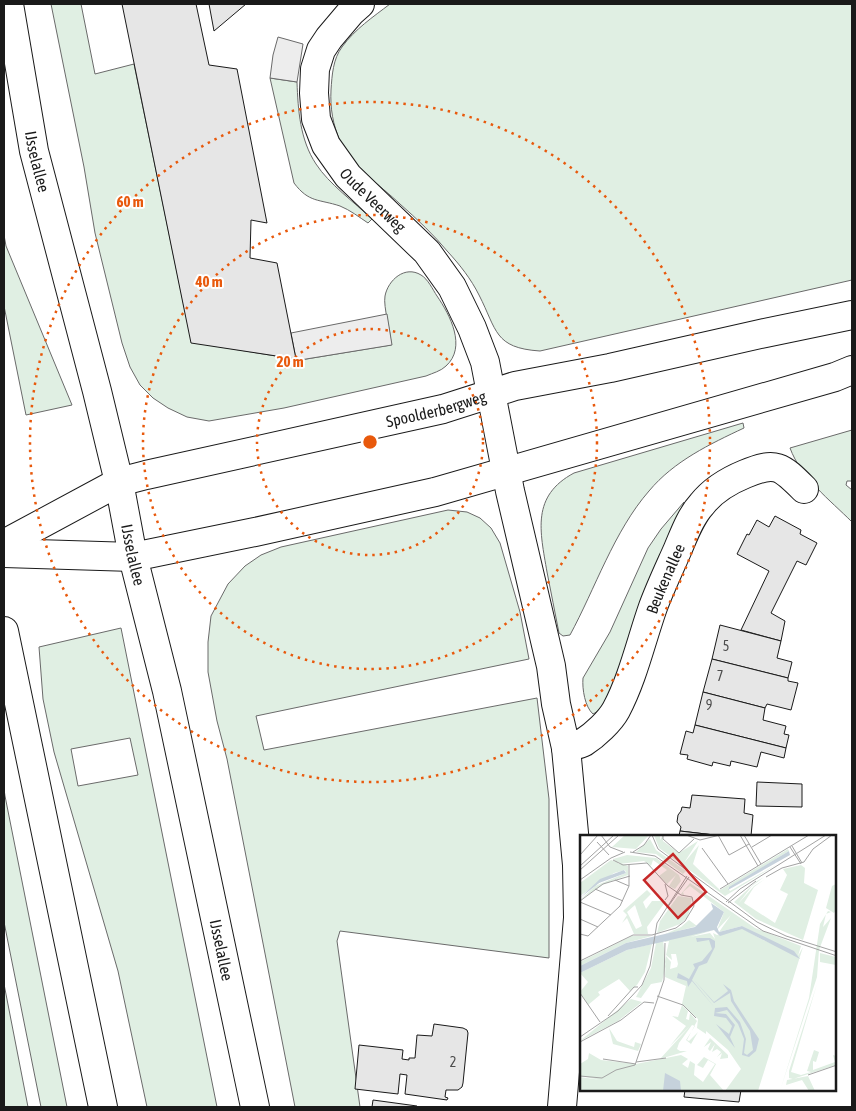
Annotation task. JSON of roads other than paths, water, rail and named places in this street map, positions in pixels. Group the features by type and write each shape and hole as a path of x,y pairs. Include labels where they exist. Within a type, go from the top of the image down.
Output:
{"main road":[{"name":"IJsselallee","path":"9,4 34,151 119,482 133,557 167,690 255,1107"},
{"name":"Oude Veerweg","path":"360,4 351,12 321,50 315,68 316,119 326,145 348,176 428,252 452,287 472,328 485,362 491,393"},
{"name":"Spoolderbergweg","path":"4,544 119,482 443,409 515,386 610,368 764,333 852,316"},
{"path":"4,553 133,557 255,532 398,500 506,472 834,377 852,370"},
{"path":"491,393 506,472 550,666 566,748 577,865 578,918 562,1107"},
{"name":"Beukenallee","path":"566,748 584,742 615,712 625,690 654,604 689,525 702,503 731,480 769,466 777,466 787,472 804,489"},
{"path":"4,631 103,1107"}]}
